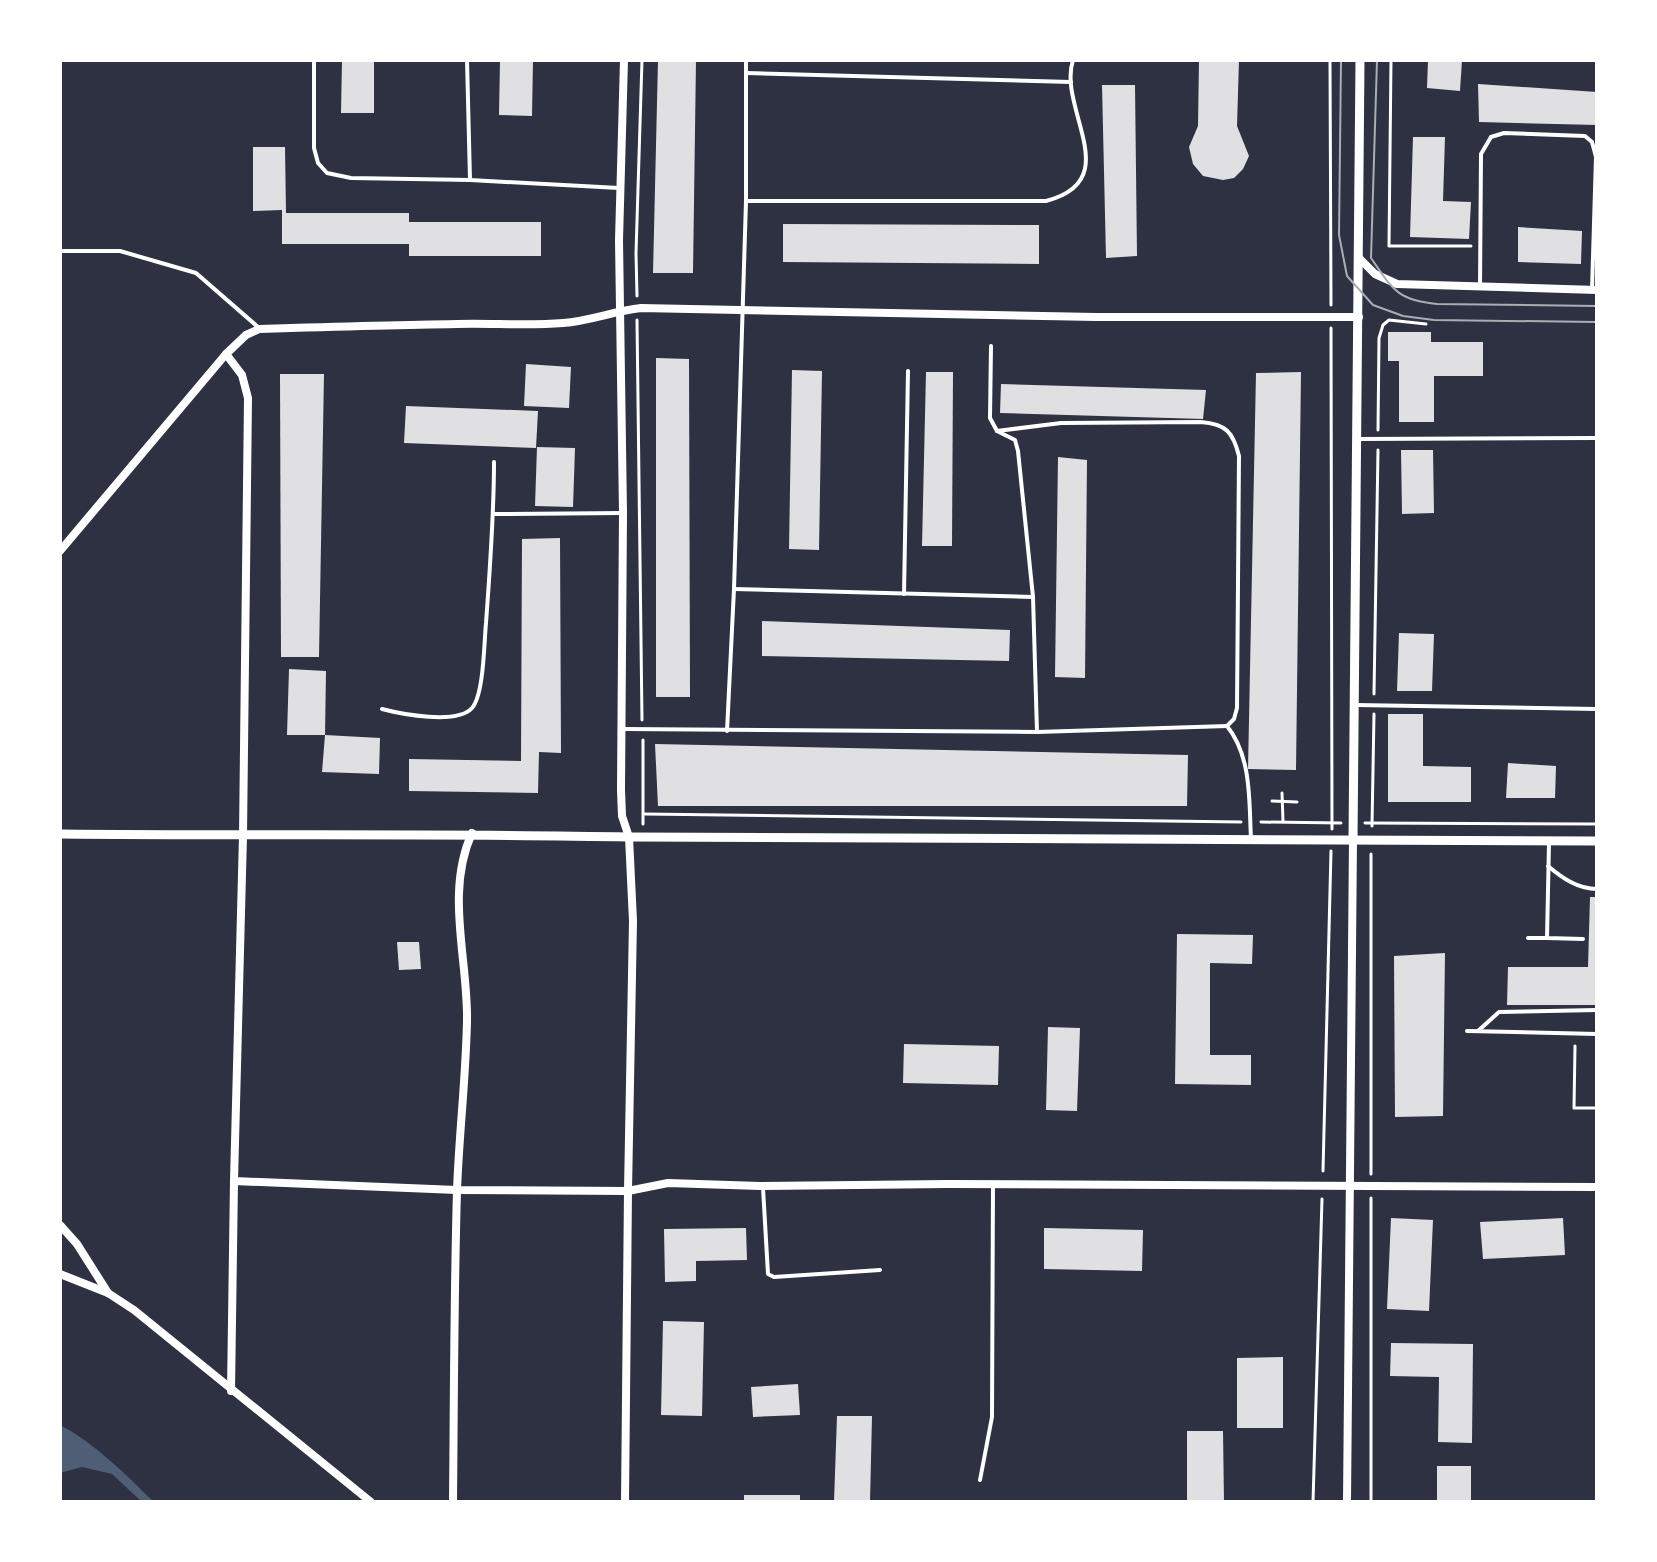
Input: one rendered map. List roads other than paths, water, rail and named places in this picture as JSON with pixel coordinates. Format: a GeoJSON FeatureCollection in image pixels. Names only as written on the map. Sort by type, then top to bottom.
{"type":"FeatureCollection","features":[{"type":"Feature","properties":{"kind":"street"},"geometry":{"type":"LineString","coordinates":[[624,60],[619,240],[623,513],[621,803],[629,837],[633,921],[625,1502]]}},
{"type":"Feature","properties":{"kind":"street"},"geometry":{"type":"LineString","coordinates":[[1347,1502],[1360,60]]}},
{"type":"Feature","properties":{"kind":"street"},"geometry":{"type":"LineString","coordinates":[[1360,259],[1375,274],[1397,284],[1594,290]]}},
{"type":"Feature","properties":{"kind":"street"},"geometry":{"type":"LineString","coordinates":[[60,551],[226,354],[246,335],[259,329],[560,323],[641,308],[1096,317],[1359,317]]}},
{"type":"Feature","properties":{"kind":"street"},"geometry":{"type":"LineString","coordinates":[[226,354],[242,375],[248,398],[243,836],[231,1391]]}},
{"type":"Feature","properties":{"kind":"street"},"geometry":{"type":"LineString","coordinates":[[453,1502],[457,1190],[467,1019],[460,891],[462,861],[472,833]]}},
{"type":"Feature","properties":{"kind":"street"},"geometry":{"type":"LineString","coordinates":[[60,834],[243,836],[472,833],[629,837],[1597,841]]}},
{"type":"Feature","properties":{"kind":"street"},"geometry":{"type":"LineString","coordinates":[[234,1181],[457,1190],[628,1191],[668,1183],[763,1186],[1597,1187]]}},
{"type":"Feature","properties":{"kind":"street"},"geometry":{"type":"LineString","coordinates":[[60,1225],[77,1244],[108,1293]]}},
{"type":"Feature","properties":{"kind":"street"},"geometry":{"type":"LineString","coordinates":[[60,1274],[108,1293],[134,1310],[371,1502]]}},
{"type":"Feature","properties":{"kind":"lane"},"geometry":{"type":"LineString","coordinates":[[314,60],[314,148],[318,163],[327,173],[351,178],[622,188]]}},
{"type":"Feature","properties":{"kind":"lane"},"geometry":{"type":"LineString","coordinates":[[467,60],[470,180]]}},
{"type":"Feature","properties":{"kind":"lane"},"geometry":{"type":"LineString","coordinates":[[727,731],[746,201],[746,60]]}},
{"type":"Feature","properties":{"kind":"lane"},"geometry":{"type":"LineString","coordinates":[[746,201],[1046,201],[1062,197],[1075,188],[1083,177],[1085,156],[1071,82],[1073,60]]}},
{"type":"Feature","properties":{"kind":"lane"},"geometry":{"type":"LineString","coordinates":[[746,73],[1071,82]]}},
{"type":"Feature","properties":{"kind":"lane"},"geometry":{"type":"LineString","coordinates":[[1480,287],[1481,154],[1491,137],[1504,133],[1588,137],[1592,142],[1596,157],[1594,290]]}},
{"type":"Feature","properties":{"kind":"lane"},"geometry":{"type":"LineString","coordinates":[[60,251],[120,251],[196,273],[259,329]]}},
{"type":"Feature","properties":{"kind":"lane"},"geometry":{"type":"LineString","coordinates":[[991,346],[990,418],[997,431],[1015,440],[1018,451],[1033,597],[1037,732]]}},
{"type":"Feature","properties":{"kind":"lane"},"geometry":{"type":"LineString","coordinates":[[904,594],[908,371]]}},
{"type":"Feature","properties":{"kind":"lane"},"geometry":{"type":"LineString","coordinates":[[622,729],[1037,732],[1227,726],[1234,719],[1237,708],[1239,456],[1235,439],[1216,424],[1201,422],[1061,423],[997,431]]}},
{"type":"Feature","properties":{"kind":"lane"},"geometry":{"type":"LineString","coordinates":[[1358,439],[1597,438]]}},
{"type":"Feature","properties":{"kind":"lane"},"geometry":{"type":"LineString","coordinates":[[382,709],[406,715],[451,716],[472,708],[481,680],[494,514],[494,462]]}},
{"type":"Feature","properties":{"kind":"lane"},"geometry":{"type":"LineString","coordinates":[[494,514],[623,513]]}},
{"type":"Feature","properties":{"kind":"lane"},"geometry":{"type":"LineString","coordinates":[[734,589],[1033,597]]}},
{"type":"Feature","properties":{"kind":"lane"},"geometry":{"type":"LineString","coordinates":[[1355,705],[1597,709]]}},
{"type":"Feature","properties":{"kind":"lane"},"geometry":{"type":"LineString","coordinates":[[1227,726],[1244,762],[1251,839]]}},
{"type":"Feature","properties":{"kind":"lane"},"geometry":{"type":"LineString","coordinates":[[1547,938],[1549,841]]}},
{"type":"Feature","properties":{"kind":"lane"},"geometry":{"type":"LineString","coordinates":[[1548,866],[1585,889],[1597,889]]}},
{"type":"Feature","properties":{"kind":"lane"},"geometry":{"type":"LineString","coordinates":[[1528,938],[1583,939]]}},
{"type":"Feature","properties":{"kind":"lane"},"geometry":{"type":"LineString","coordinates":[[1478,1031],[1499,1012],[1597,1010]]}},
{"type":"Feature","properties":{"kind":"lane"},"geometry":{"type":"LineString","coordinates":[[1467,1031],[1597,1034]]}},
{"type":"Feature","properties":{"kind":"lane"},"geometry":{"type":"LineString","coordinates":[[980,1480],[992,1417],[993,1184]]}},
{"type":"Feature","properties":{"kind":"lane"},"geometry":{"type":"LineString","coordinates":[[763,1186],[768,1274],[774,1277],[880,1270]]}},
{"type":"Feature","properties":{"kind":"water"},"geometry":{"type":"Polygon","coordinates":[[[60,1425],[98,1450],[154,1502],[142,1502],[112,1474],[82,1467],[60,1473],[60,1425]]]}},
{"type":"Feature","properties":{"kind":"tram line"},"geometry":{"type":"LineString","coordinates":[[1341,60],[1339,235],[1347,276],[1373,305],[1403,316],[1434,320],[1597,322]]}},
{"type":"Feature","properties":{"kind":"tram line"},"geometry":{"type":"LineString","coordinates":[[1377,60],[1371,258],[1391,286],[1413,300],[1437,304],[1597,306]]}}]}
